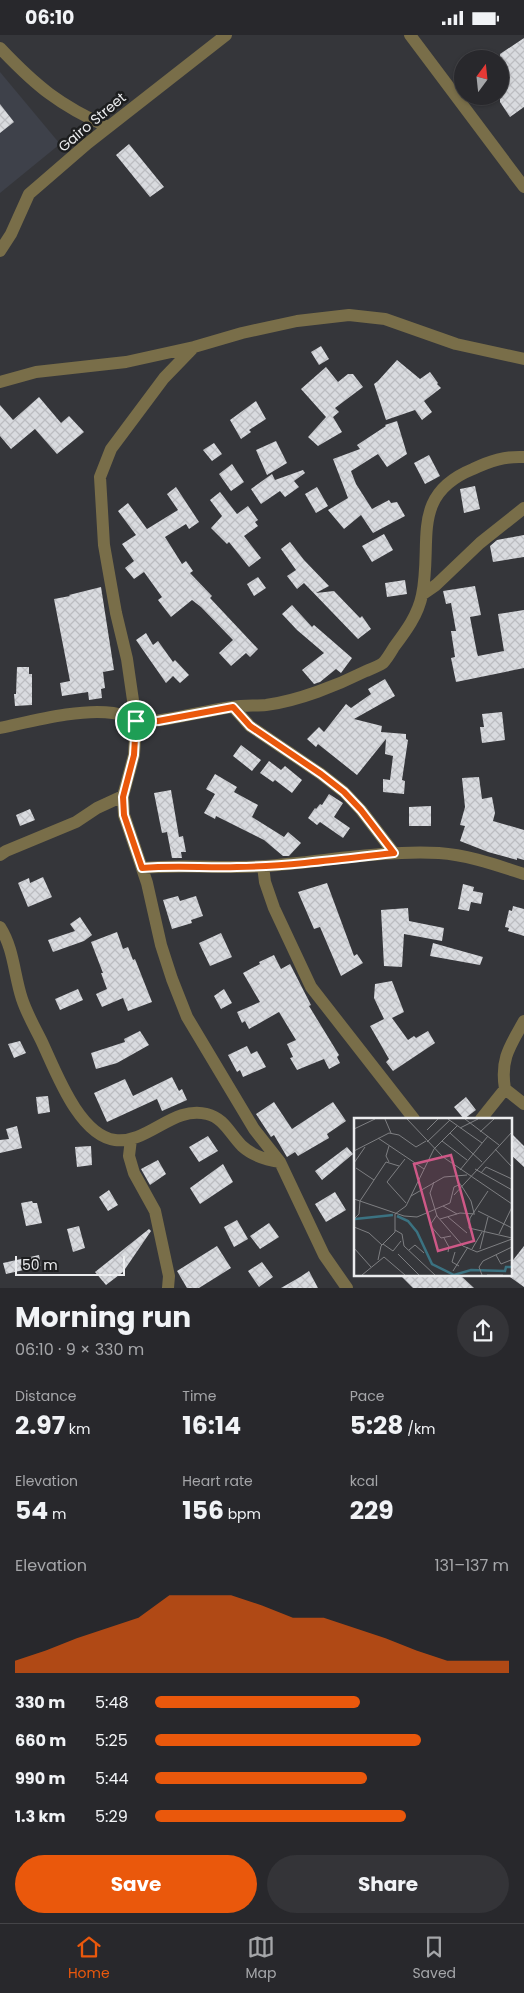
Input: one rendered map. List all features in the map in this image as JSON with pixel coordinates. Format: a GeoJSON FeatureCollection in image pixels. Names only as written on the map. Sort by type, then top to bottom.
{"type":"FeatureCollection","features":[{"type":"Feature","properties":{"kind":"street","name":"Gairo Street"},"geometry":{"type":"LineString","coordinates":[[0,251],[11,234],[29,194],[108,127],[226,35]]}},
{"type":"Feature","properties":{"kind":"street"},"geometry":{"type":"LineString","coordinates":[[410,35],[524,187]]}},
{"type":"Feature","properties":{"kind":"street"},"geometry":{"type":"LineString","coordinates":[[0,48],[25,74],[52,97],[80,114],[108,127]]}},
{"type":"Feature","properties":{"kind":"street"},"geometry":{"type":"LineString","coordinates":[[0,382],[36,372],[118,363],[194,347],[251,331],[297,321],[349,315],[386,319],[456,344],[524,359]]}},
{"type":"Feature","properties":{"kind":"street"},"geometry":{"type":"LineString","coordinates":[[194,347],[164,378],[111,449],[100,477],[104,545],[136,721],[134,755],[123,797],[124,815],[142,868],[161,945],[187,1017],[254,1129],[280,1162],[324,1255],[347,1288]]}},
{"type":"Feature","properties":{"kind":"street"},"geometry":{"type":"LineString","coordinates":[[0,728],[84,712],[114,713],[136,721],[158,721],[233,707],[268,705],[347,681],[383,663],[413,621],[423,594],[427,528],[430,511],[436,495],[452,479],[467,471],[495,460],[524,457]]}},
{"type":"Feature","properties":{"kind":"street"},"geometry":{"type":"LineString","coordinates":[[423,594],[436,585],[480,543],[524,508]]}},
{"type":"Feature","properties":{"kind":"street"},"geometry":{"type":"LineString","coordinates":[[233,707],[250,726],[321,774],[344,792],[361,810],[394,853]]}},
{"type":"Feature","properties":{"kind":"street"},"geometry":{"type":"LineString","coordinates":[[0,855],[76,821],[123,797]]}},
{"type":"Feature","properties":{"kind":"street"},"geometry":{"type":"LineString","coordinates":[[142,868],[169,865],[263,866],[394,853],[440,853],[475,859],[524,874]]}},
{"type":"Feature","properties":{"kind":"street"},"geometry":{"type":"LineString","coordinates":[[263,866],[265,882],[274,909],[311,987],[413,1118]]}},
{"type":"Feature","properties":{"kind":"street"},"geometry":{"type":"LineString","coordinates":[[0,927],[7,937],[28,1015],[64,1091],[91,1127],[103,1137],[116,1140],[131,1139],[176,1117],[195,1112],[207,1113],[220,1119],[244,1147],[255,1156],[280,1162]]}},
{"type":"Feature","properties":{"kind":"street"},"geometry":{"type":"LineString","coordinates":[[524,1021],[505,1059],[503,1072],[505,1089],[524,1104]]}},
{"type":"Feature","properties":{"kind":"street"},"geometry":{"type":"LineString","coordinates":[[482,1118],[505,1089]]}},
{"type":"Feature","properties":{"kind":"street"},"geometry":{"type":"LineString","coordinates":[[131,1139],[128,1156],[134,1173],[154,1211],[169,1275],[168,1288]]}},
{"type":"Feature","properties":{"kind":"shaded area"},"geometry":{"type":"Polygon","coordinates":[[[0,72],[60,144],[0,193],[0,72]]]}},
{"type":"Feature","properties":{"kind":"building"},"geometry":{"type":"Polygon","coordinates":[[[524,38],[524,107],[510,117],[502,105],[509,105],[509,50],[506,50],[524,38]]]}},
{"type":"Feature","properties":{"kind":"building"},"geometry":{"type":"Polygon","coordinates":[[[0,104],[14,122],[0,133],[0,104]]]}},
{"type":"Feature","properties":{"kind":"building"},"geometry":{"type":"Polygon","coordinates":[[[129,144],[164,187],[150,197],[116,155],[129,144]]]}},
{"type":"Feature","properties":{"kind":"building"},"geometry":{"type":"Polygon","coordinates":[[[321,346],[329,359],[319,365],[311,352],[321,346]]]}},
{"type":"Feature","properties":{"kind":"building"},"geometry":{"type":"Polygon","coordinates":[[[397,360],[420,379],[430,372],[441,388],[424,401],[432,412],[422,420],[415,410],[386,420],[374,384],[397,360]]]}},
{"type":"Feature","properties":{"kind":"building"},"geometry":{"type":"Polygon","coordinates":[[[326,367],[338,382],[348,374],[353,374],[363,387],[335,408],[339,412],[333,417],[342,432],[318,446],[308,437],[326,417],[301,389],[326,367]]]}},
{"type":"Feature","properties":{"kind":"building"},"geometry":{"type":"Polygon","coordinates":[[[39,397],[61,423],[69,416],[84,432],[57,454],[35,429],[11,449],[0,436],[0,405],[13,420],[39,397]]]}},
{"type":"Feature","properties":{"kind":"building"},"geometry":{"type":"Polygon","coordinates":[[[256,401],[266,419],[249,430],[251,432],[241,439],[230,420],[256,401]]]}},
{"type":"Feature","properties":{"kind":"building"},"geometry":{"type":"Polygon","coordinates":[[[397,421],[407,454],[387,467],[378,454],[351,471],[356,484],[372,509],[389,500],[391,503],[397,502],[405,516],[373,533],[361,515],[344,529],[328,510],[348,498],[333,459],[360,449],[357,445],[385,425],[397,421]]]}},
{"type":"Feature","properties":{"kind":"building"},"geometry":{"type":"Polygon","coordinates":[[[276,441],[287,463],[267,475],[256,450],[276,441]]]}},
{"type":"Feature","properties":{"kind":"building"},"geometry":{"type":"Polygon","coordinates":[[[214,443],[222,454],[212,461],[203,450],[214,443]]]}},
{"type":"Feature","properties":{"kind":"building"},"geometry":{"type":"Polygon","coordinates":[[[429,455],[440,476],[425,484],[414,463],[429,455]]]}},
{"type":"Feature","properties":{"kind":"building"},"geometry":{"type":"Polygon","coordinates":[[[232,464],[244,482],[231,491],[219,474],[232,464]]]}},
{"type":"Feature","properties":{"kind":"building"},"geometry":{"type":"Polygon","coordinates":[[[303,470],[305,473],[294,481],[299,487],[285,497],[280,491],[261,504],[251,489],[272,474],[275,480],[303,470]]]}},
{"type":"Feature","properties":{"kind":"building"},"geometry":{"type":"Polygon","coordinates":[[[475,486],[480,509],[464,513],[460,489],[475,486]]]}},
{"type":"Feature","properties":{"kind":"building"},"geometry":{"type":"Polygon","coordinates":[[[176,487],[199,522],[189,529],[186,524],[165,537],[182,564],[186,561],[193,571],[190,573],[212,596],[210,598],[258,649],[250,657],[246,653],[231,666],[219,653],[233,640],[201,607],[192,600],[171,617],[158,600],[162,597],[144,572],[134,579],[125,568],[134,561],[122,544],[136,535],[118,511],[128,503],[147,529],[178,510],[167,494],[176,487]]]}},
{"type":"Feature","properties":{"kind":"building"},"geometry":{"type":"Polygon","coordinates":[[[317,487],[328,506],[316,513],[305,494],[317,487]]]}},
{"type":"Feature","properties":{"kind":"building"},"geometry":{"type":"Polygon","coordinates":[[[220,492],[237,514],[248,506],[258,520],[255,522],[258,526],[244,536],[261,558],[249,567],[229,542],[227,544],[211,528],[222,516],[210,500],[220,492]]]}},
{"type":"Feature","properties":{"kind":"building"},"geometry":{"type":"Polygon","coordinates":[[[384,534],[393,550],[372,562],[362,546],[384,534]]]}},
{"type":"Feature","properties":{"kind":"building"},"geometry":{"type":"Polygon","coordinates":[[[524,535],[524,557],[493,562],[490,546],[497,540],[524,535]]]}},
{"type":"Feature","properties":{"kind":"building"},"geometry":{"type":"Polygon","coordinates":[[[290,542],[329,586],[316,593],[334,591],[360,618],[362,616],[371,629],[358,639],[304,583],[297,589],[287,576],[296,570],[281,549],[290,542]]]}},
{"type":"Feature","properties":{"kind":"building"},"geometry":{"type":"Polygon","coordinates":[[[258,577],[266,588],[254,596],[247,584],[258,577]]]}},
{"type":"Feature","properties":{"kind":"building"},"geometry":{"type":"Polygon","coordinates":[[[405,580],[407,594],[387,597],[385,583],[405,580]]]}},
{"type":"Feature","properties":{"kind":"building"},"geometry":{"type":"Polygon","coordinates":[[[475,586],[481,615],[470,617],[478,656],[504,651],[498,614],[524,610],[524,668],[456,682],[451,658],[455,657],[451,631],[456,631],[451,603],[446,604],[443,591],[475,586]]]}},
{"type":"Feature","properties":{"kind":"building"},"geometry":{"type":"Polygon","coordinates":[[[101,587],[114,670],[103,672],[105,688],[101,689],[102,698],[89,700],[88,692],[62,696],[60,683],[70,681],[54,599],[101,587]]]}},
{"type":"Feature","properties":{"kind":"building"},"geometry":{"type":"Polygon","coordinates":[[[292,605],[312,627],[314,625],[352,658],[341,673],[336,669],[320,682],[314,684],[302,670],[324,653],[297,630],[282,614],[292,605]]]}},
{"type":"Feature","properties":{"kind":"building"},"geometry":{"type":"Polygon","coordinates":[[[146,633],[153,645],[158,641],[173,662],[175,660],[189,675],[180,683],[173,676],[166,683],[136,640],[146,633]]]}},
{"type":"Feature","properties":{"kind":"building"},"geometry":{"type":"Polygon","coordinates":[[[17,667],[29,667],[29,674],[32,674],[32,705],[15,706],[14,694],[16,694],[17,667]]]}},
{"type":"Feature","properties":{"kind":"building"},"geometry":{"type":"Polygon","coordinates":[[[385,679],[395,696],[354,719],[382,726],[381,732],[406,734],[406,739],[408,740],[402,780],[405,781],[404,794],[383,792],[383,779],[390,780],[393,756],[385,754],[386,739],[357,775],[318,744],[316,747],[307,739],[319,727],[324,732],[346,704],[351,708],[371,694],[368,689],[385,679]]]}},
{"type":"Feature","properties":{"kind":"building"},"geometry":{"type":"Polygon","coordinates":[[[502,712],[505,740],[482,743],[480,727],[484,727],[482,714],[502,712]]]}},
{"type":"Feature","properties":{"kind":"building"},"geometry":{"type":"Polygon","coordinates":[[[241,745],[261,760],[252,771],[233,756],[241,745]]]}},
{"type":"Feature","properties":{"kind":"building"},"geometry":{"type":"Polygon","coordinates":[[[269,761],[281,770],[285,766],[302,780],[292,793],[275,780],[273,782],[260,773],[269,761]]]}},
{"type":"Feature","properties":{"kind":"building"},"geometry":{"type":"Polygon","coordinates":[[[215,774],[237,787],[234,792],[258,805],[252,817],[284,837],[288,832],[301,843],[289,856],[283,856],[264,840],[216,816],[215,819],[204,813],[215,794],[206,789],[215,774]]]}},
{"type":"Feature","properties":{"kind":"building"},"geometry":{"type":"Polygon","coordinates":[[[479,777],[482,799],[492,797],[495,813],[493,821],[524,830],[524,860],[517,858],[517,860],[488,852],[460,841],[465,826],[460,825],[465,807],[462,778],[479,777]]]}},
{"type":"Feature","properties":{"kind":"building"},"geometry":{"type":"Polygon","coordinates":[[[171,790],[179,837],[183,836],[186,852],[181,852],[182,858],[172,858],[167,832],[162,833],[154,793],[171,790]]]}},
{"type":"Feature","properties":{"kind":"building"},"geometry":{"type":"Polygon","coordinates":[[[329,794],[343,803],[334,817],[350,828],[343,838],[320,822],[317,825],[308,818],[315,808],[320,804],[322,805],[329,794]]]}},
{"type":"Feature","properties":{"kind":"building"},"geometry":{"type":"Polygon","coordinates":[[[431,806],[431,826],[409,826],[409,807],[431,806]]]}},
{"type":"Feature","properties":{"kind":"building"},"geometry":{"type":"Polygon","coordinates":[[[30,809],[35,820],[20,826],[16,815],[30,809]]]}},
{"type":"Feature","properties":{"kind":"building"},"geometry":{"type":"Polygon","coordinates":[[[43,877],[52,897],[28,907],[18,883],[29,878],[30,883],[43,877]]]}},
{"type":"Feature","properties":{"kind":"building"},"geometry":{"type":"Polygon","coordinates":[[[327,883],[354,956],[357,954],[363,963],[341,976],[320,927],[314,929],[298,892],[327,883]]]}},
{"type":"Feature","properties":{"kind":"building"},"geometry":{"type":"Polygon","coordinates":[[[463,884],[474,887],[473,891],[483,893],[481,904],[471,902],[469,911],[458,909],[463,884]]]}},
{"type":"Feature","properties":{"kind":"building"},"geometry":{"type":"Polygon","coordinates":[[[178,896],[180,901],[196,896],[203,916],[191,920],[192,923],[172,929],[163,900],[178,896]]]}},
{"type":"Feature","properties":{"kind":"building"},"geometry":{"type":"Polygon","coordinates":[[[513,906],[524,909],[524,936],[508,931],[509,928],[505,927],[509,910],[512,911],[513,906]]]}},
{"type":"Feature","properties":{"kind":"building"},"geometry":{"type":"Polygon","coordinates":[[[408,908],[409,921],[444,928],[442,941],[404,934],[402,967],[384,966],[381,910],[408,908]]]}},
{"type":"Feature","properties":{"kind":"building"},"geometry":{"type":"Polygon","coordinates":[[[80,917],[92,935],[84,941],[53,952],[48,940],[75,931],[70,924],[80,917]]]}},
{"type":"Feature","properties":{"kind":"building"},"geometry":{"type":"Polygon","coordinates":[[[117,932],[123,949],[128,947],[133,960],[135,959],[152,1002],[128,1011],[123,998],[102,1007],[96,994],[107,989],[91,942],[117,932]]]}},
{"type":"Feature","properties":{"kind":"building"},"geometry":{"type":"Polygon","coordinates":[[[221,933],[232,957],[210,966],[199,943],[221,933]]]}},
{"type":"Feature","properties":{"kind":"building"},"geometry":{"type":"Polygon","coordinates":[[[433,943],[483,957],[480,965],[430,956],[433,943]]]}},
{"type":"Feature","properties":{"kind":"building"},"geometry":{"type":"Polygon","coordinates":[[[274,955],[281,969],[290,964],[311,1005],[309,1006],[339,1055],[337,1057],[340,1063],[329,1069],[324,1059],[297,1070],[290,1058],[293,1057],[287,1044],[296,1040],[279,1012],[249,1029],[245,1021],[242,1023],[237,1012],[260,1002],[243,973],[274,955]]]}},
{"type":"Feature","properties":{"kind":"building"},"geometry":{"type":"Polygon","coordinates":[[[392,981],[404,1012],[392,1018],[408,1040],[428,1031],[435,1043],[393,1071],[386,1062],[389,1059],[370,1026],[384,1019],[374,998],[375,984],[392,981]]]}},
{"type":"Feature","properties":{"kind":"building"},"geometry":{"type":"Polygon","coordinates":[[[78,989],[83,1000],[60,1010],[55,999],[78,989]]]}},
{"type":"Feature","properties":{"kind":"building"},"geometry":{"type":"Polygon","coordinates":[[[224,989],[232,1003],[221,1009],[214,996],[224,989]]]}},
{"type":"Feature","properties":{"kind":"building"},"geometry":{"type":"Polygon","coordinates":[[[140,1031],[149,1045],[117,1063],[96,1069],[91,1053],[125,1042],[124,1039],[140,1031]]]}},
{"type":"Feature","properties":{"kind":"building"},"geometry":{"type":"Polygon","coordinates":[[[20,1041],[26,1053],[14,1058],[8,1044],[20,1041]]]}},
{"type":"Feature","properties":{"kind":"building"},"geometry":{"type":"Polygon","coordinates":[[[247,1046],[251,1054],[257,1051],[266,1067],[243,1077],[240,1070],[237,1072],[228,1055],[247,1046]]]}},
{"type":"Feature","properties":{"kind":"building"},"geometry":{"type":"Polygon","coordinates":[[[172,1077],[179,1091],[182,1089],[187,1100],[162,1111],[157,1099],[107,1122],[94,1093],[125,1079],[133,1096],[172,1077]]]}},
{"type":"Feature","properties":{"kind":"building"},"geometry":{"type":"Polygon","coordinates":[[[48,1096],[50,1112],[38,1114],[36,1097],[48,1096]]]}},
{"type":"Feature","properties":{"kind":"building"},"geometry":{"type":"Polygon","coordinates":[[[466,1097],[476,1110],[463,1118],[454,1107],[466,1097]]]}},
{"type":"Feature","properties":{"kind":"building"},"geometry":{"type":"Polygon","coordinates":[[[274,1102],[292,1129],[333,1102],[346,1121],[327,1134],[329,1138],[298,1156],[295,1152],[287,1157],[274,1135],[271,1137],[256,1114],[274,1102]]]}},
{"type":"Feature","properties":{"kind":"building"},"geometry":{"type":"Polygon","coordinates":[[[17,1126],[22,1148],[0,1153],[0,1140],[9,1139],[6,1129],[17,1126]]]}},
{"type":"Feature","properties":{"kind":"building"},"geometry":{"type":"Polygon","coordinates":[[[512,1134],[524,1146],[524,1167],[512,1156],[512,1134]]]}},
{"type":"Feature","properties":{"kind":"building"},"geometry":{"type":"Polygon","coordinates":[[[208,1136],[218,1151],[199,1162],[189,1147],[208,1136]]]}},
{"type":"Feature","properties":{"kind":"building"},"geometry":{"type":"Polygon","coordinates":[[[91,1146],[92,1165],[77,1167],[75,1147],[91,1146]]]}},
{"type":"Feature","properties":{"kind":"building"},"geometry":{"type":"Polygon","coordinates":[[[347,1147],[353,1154],[322,1180],[315,1171],[347,1147]]]}},
{"type":"Feature","properties":{"kind":"building"},"geometry":{"type":"Polygon","coordinates":[[[158,1160],[166,1174],[150,1185],[141,1169],[158,1160]]]}},
{"type":"Feature","properties":{"kind":"building"},"geometry":{"type":"Polygon","coordinates":[[[223,1164],[233,1182],[200,1204],[190,1188],[223,1164]]]}},
{"type":"Feature","properties":{"kind":"building"},"geometry":{"type":"Polygon","coordinates":[[[109,1190],[118,1205],[108,1211],[99,1197],[109,1190]]]}},
{"type":"Feature","properties":{"kind":"building"},"geometry":{"type":"Polygon","coordinates":[[[335,1192],[346,1210],[326,1222],[315,1204],[335,1192]]]}},
{"type":"Feature","properties":{"kind":"building"},"geometry":{"type":"Polygon","coordinates":[[[32,1201],[37,1203],[42,1223],[26,1226],[21,1203],[32,1201]]]}},
{"type":"Feature","properties":{"kind":"building"},"geometry":{"type":"Polygon","coordinates":[[[237,1220],[248,1239],[234,1247],[224,1227],[237,1220]]]}},
{"type":"Feature","properties":{"kind":"building"},"geometry":{"type":"Polygon","coordinates":[[[269,1223],[279,1237],[260,1249],[250,1236],[269,1223]]]}},
{"type":"Feature","properties":{"kind":"building"},"geometry":{"type":"Polygon","coordinates":[[[79,1226],[85,1248],[73,1252],[67,1229],[79,1226]]]}},
{"type":"Feature","properties":{"kind":"building"},"geometry":{"type":"Polygon","coordinates":[[[149,1229],[151,1231],[123,1272],[106,1285],[95,1272],[149,1229]]]}},
{"type":"Feature","properties":{"kind":"building"},"geometry":{"type":"Polygon","coordinates":[[[217,1246],[231,1268],[199,1288],[187,1288],[177,1271],[217,1246]]]}},
{"type":"Feature","properties":{"kind":"building"},"geometry":{"type":"Polygon","coordinates":[[[524,1246],[524,1287],[510,1277],[512,1275],[512,1261],[524,1246]]]}},
{"type":"Feature","properties":{"kind":"building"},"geometry":{"type":"Polygon","coordinates":[[[39,1255],[41,1266],[6,1274],[3,1263],[39,1255]]]}},
{"type":"Feature","properties":{"kind":"building"},"geometry":{"type":"Polygon","coordinates":[[[262,1262],[273,1277],[259,1287],[248,1271],[262,1262]]]}},
{"type":"Feature","properties":{"kind":"building"},"geometry":{"type":"Polygon","coordinates":[[[309,1271],[318,1288],[281,1288],[300,1277],[309,1271]]]}},
{"type":"Feature","properties":{"kind":"building"},"geometry":{"type":"Polygon","coordinates":[[[400,1275],[460,1275],[474,1288],[413,1288],[400,1275]]]}},
{"type":"Feature","properties":{"kind":"route"},"geometry":{"type":"LineString","coordinates":[[233,707],[250,726],[321,774],[344,792],[361,810],[394,853],[263,866],[169,865],[142,868],[124,815],[123,797],[136,745],[136,721],[158,721],[233,707]]}}]}
